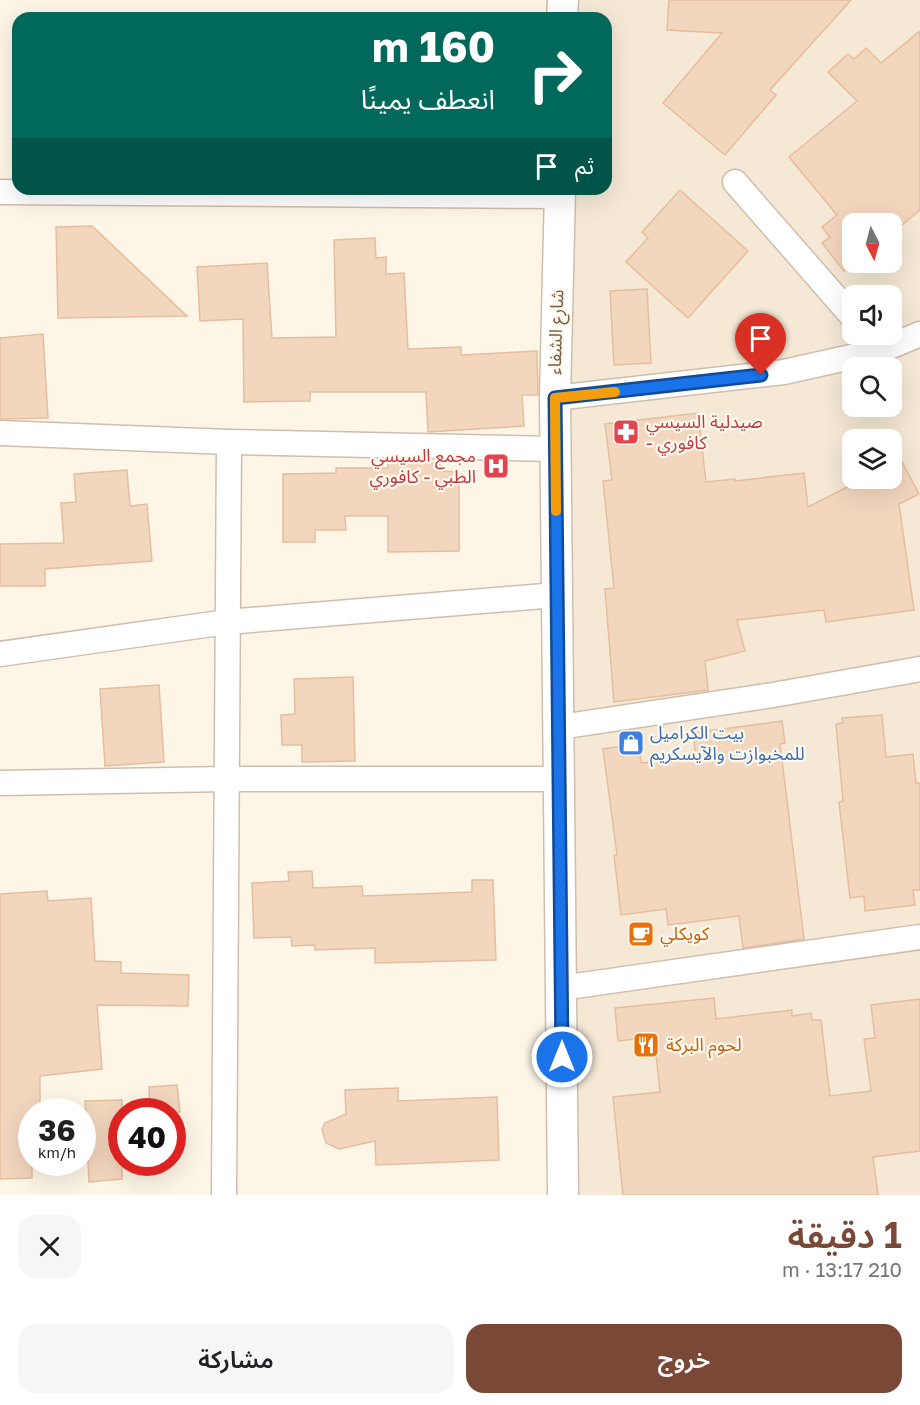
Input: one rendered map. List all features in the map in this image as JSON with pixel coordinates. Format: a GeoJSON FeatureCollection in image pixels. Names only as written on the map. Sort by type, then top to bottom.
{"type":"FeatureCollection","features":[{"type":"Feature","properties":{"kind":"street"},"geometry":{"type":"LineString","coordinates":[[735,182],[842,305]]}},
{"type":"Feature","properties":{"kind":"street","name":"شارع الشفاء"},"geometry":{"type":"LineString","coordinates":[[560,195],[555,449],[560,727],[563,1195]]}},
{"type":"Feature","properties":{"kind":"street"},"geometry":{"type":"LineString","coordinates":[[902,337],[920,334]]}},
{"type":"Feature","properties":{"kind":"street"},"geometry":{"type":"LineString","coordinates":[[555,398],[784,372],[866,345]]}},
{"type":"Feature","properties":{"kind":"street"},"geometry":{"type":"LineString","coordinates":[[0,433],[229,442],[555,449]]}},
{"type":"Feature","properties":{"kind":"street"},"geometry":{"type":"LineString","coordinates":[[224,1195],[229,442]]}},
{"type":"Feature","properties":{"kind":"street"},"geometry":{"type":"LineString","coordinates":[[0,654],[227,622],[556,595]]}},
{"type":"Feature","properties":{"kind":"street"},"geometry":{"type":"LineString","coordinates":[[560,727],[772,695],[920,669]]}},
{"type":"Feature","properties":{"kind":"street"},"geometry":{"type":"LineString","coordinates":[[0,783],[226,779],[560,779]]}},
{"type":"Feature","properties":{"kind":"street"},"geometry":{"type":"LineString","coordinates":[[561,988],[920,938]]}},
{"type":"Feature","properties":{"kind":"shaded area"},"geometry":{"type":"Polygon","coordinates":[[[560,0],[920,0],[920,1195],[571,1195],[560,195],[612,195],[612,12],[560,12],[560,0]]]}},
{"type":"Feature","properties":{"kind":"building"},"geometry":{"type":"Polygon","coordinates":[[[669,0],[851,0],[770,90],[776,95],[725,155],[663,103],[722,33],[667,30],[669,0]]]}},
{"type":"Feature","properties":{"kind":"building"},"geometry":{"type":"Polygon","coordinates":[[[920,31],[920,210],[902,225],[902,213],[842,213],[842,268],[822,243],[830,237],[822,227],[837,215],[789,157],[857,101],[828,72],[848,54],[854,59],[866,48],[881,63],[920,31]]]}},
{"type":"Feature","properties":{"kind":"building"},"geometry":{"type":"Polygon","coordinates":[[[680,190],[748,251],[688,318],[626,262],[648,238],[642,232],[680,190]]]}},
{"type":"Feature","properties":{"kind":"building"},"geometry":{"type":"Polygon","coordinates":[[[92,226],[187,316],[58,318],[56,227],[92,226]]]}},
{"type":"Feature","properties":{"kind":"building"},"geometry":{"type":"Polygon","coordinates":[[[375,238],[376,258],[386,257],[386,274],[404,273],[408,349],[461,347],[461,355],[537,351],[538,395],[522,395],[524,426],[428,432],[426,392],[310,392],[310,401],[244,402],[243,319],[200,321],[197,267],[267,263],[272,338],[336,337],[334,240],[375,238]]]}},
{"type":"Feature","properties":{"kind":"building"},"geometry":{"type":"Polygon","coordinates":[[[647,289],[651,363],[614,365],[610,291],[647,289]]]}},
{"type":"Feature","properties":{"kind":"building"},"geometry":{"type":"Polygon","coordinates":[[[43,334],[48,418],[0,419],[0,338],[43,334]]]}},
{"type":"Feature","properties":{"kind":"building"},"geometry":{"type":"Polygon","coordinates":[[[698,413],[706,482],[804,473],[808,507],[843,489],[902,489],[902,462],[919,494],[899,504],[914,610],[826,622],[824,610],[737,620],[745,651],[705,661],[708,690],[614,702],[605,589],[614,588],[603,481],[612,480],[605,424],[698,413]]]}},
{"type":"Feature","properties":{"kind":"building"},"geometry":{"type":"Polygon","coordinates":[[[388,463],[440,463],[440,471],[459,472],[459,551],[388,552],[388,516],[345,516],[346,530],[315,530],[315,542],[283,542],[283,474],[336,473],[336,468],[388,468],[388,463]]]}},
{"type":"Feature","properties":{"kind":"building"},"geometry":{"type":"Polygon","coordinates":[[[127,470],[130,506],[147,504],[152,561],[45,569],[45,586],[0,586],[0,544],[64,543],[61,503],[76,502],[74,474],[127,470]]]}},
{"type":"Feature","properties":{"kind":"building"},"geometry":{"type":"Polygon","coordinates":[[[353,677],[355,761],[302,762],[302,745],[282,745],[281,715],[295,714],[294,679],[353,677]]]}},
{"type":"Feature","properties":{"kind":"building"},"geometry":{"type":"Polygon","coordinates":[[[159,685],[164,762],[105,766],[100,689],[159,685]]]}},
{"type":"Feature","properties":{"kind":"building"},"geometry":{"type":"Polygon","coordinates":[[[882,715],[886,757],[913,754],[916,783],[920,783],[920,890],[913,890],[915,905],[865,911],[864,896],[850,898],[839,802],[843,801],[836,724],[843,723],[842,718],[882,715]]]}},
{"type":"Feature","properties":{"kind":"building"},"geometry":{"type":"Polygon","coordinates":[[[782,721],[785,743],[780,744],[804,939],[743,948],[739,916],[668,925],[666,909],[621,915],[614,855],[617,855],[603,749],[639,744],[641,763],[696,757],[693,733],[782,721]]]}},
{"type":"Feature","properties":{"kind":"building"},"geometry":{"type":"Polygon","coordinates":[[[312,871],[313,888],[362,886],[363,896],[472,892],[472,880],[493,880],[496,960],[375,963],[375,948],[315,950],[315,945],[292,946],[291,937],[254,938],[252,883],[289,881],[288,872],[312,871]]]}},
{"type":"Feature","properties":{"kind":"building"},"geometry":{"type":"Polygon","coordinates":[[[47,891],[48,901],[91,898],[95,961],[121,962],[121,973],[189,975],[188,1006],[97,1005],[102,1069],[40,1076],[40,1098],[18,1098],[18,1176],[32,1176],[32,1178],[0,1179],[0,894],[47,891]]]}},
{"type":"Feature","properties":{"kind":"building"},"geometry":{"type":"Polygon","coordinates":[[[714,998],[716,1019],[792,1010],[792,1016],[811,1013],[812,1020],[821,1020],[830,1096],[871,1091],[864,1039],[875,1038],[871,1005],[920,999],[920,1151],[873,1157],[878,1195],[623,1195],[613,1097],[660,1092],[654,1037],[618,1041],[615,1008],[714,998]]]}},
{"type":"Feature","properties":{"kind":"building"},"geometry":{"type":"Polygon","coordinates":[[[177,1085],[178,1098],[149,1098],[149,1087],[177,1085]]]}},
{"type":"Feature","properties":{"kind":"building"},"geometry":{"type":"Polygon","coordinates":[[[398,1088],[398,1101],[497,1097],[499,1160],[376,1165],[375,1141],[339,1149],[326,1143],[322,1129],[325,1123],[346,1114],[345,1090],[398,1088]]]}},
{"type":"Feature","properties":{"kind":"building"},"geometry":{"type":"Polygon","coordinates":[[[108,1100],[108,1176],[122,1176],[122,1179],[89,1182],[89,1176],[96,1176],[96,1101],[108,1100]]]}},
{"type":"Feature","properties":{"kind":"slow traffic"},"geometry":{"type":"LineString","coordinates":[[556,511],[555,398],[615,392]]}},
{"type":"Feature","properties":{"kind":"place","name":"صيدلية السيسي - كافوري"},"geometry":{"type":"Point","coordinates":[626,432]}},
{"type":"Feature","properties":{"kind":"place","name":"مجمع السيسي الطبي - كافوري"},"geometry":{"type":"Point","coordinates":[496,466]}},
{"type":"Feature","properties":{"kind":"place","name":"بيت الكراميل للمخبوازت والآيسكريم"},"geometry":{"type":"Point","coordinates":[631,743]}},
{"type":"Feature","properties":{"kind":"place","name":"كويكلي"},"geometry":{"type":"Point","coordinates":[641,934]}},
{"type":"Feature","properties":{"kind":"place","name":"لحوم البركة"},"geometry":{"type":"Point","coordinates":[646,1045]}},
{"type":"Feature","properties":{"kind":"route"},"geometry":{"type":"LineString","coordinates":[[562,1057],[555,398],[761,375]]}}]}
